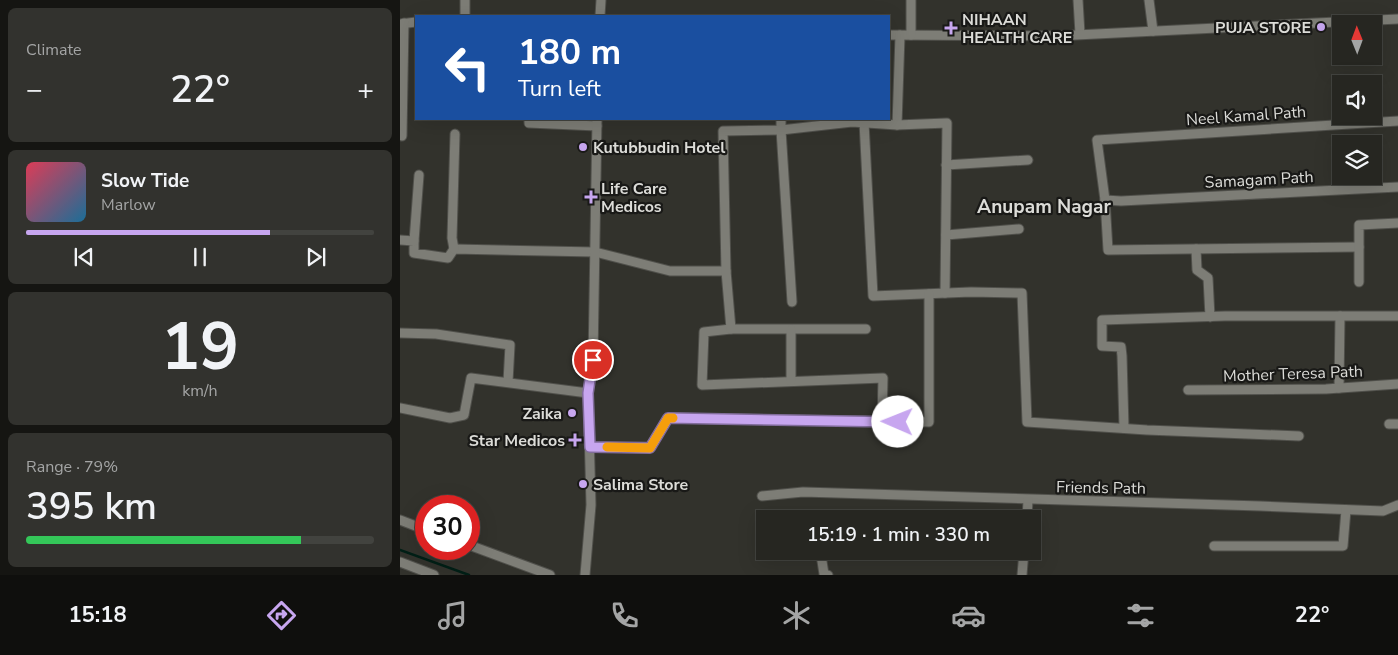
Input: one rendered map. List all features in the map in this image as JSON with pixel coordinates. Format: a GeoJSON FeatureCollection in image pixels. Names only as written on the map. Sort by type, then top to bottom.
{"type":"FeatureCollection","features":[{"type":"Feature","properties":{"kind":"street"},"geometry":{"type":"LineString","coordinates":[[465,0],[465,15]]}},
{"type":"Feature","properties":{"kind":"street"},"geometry":{"type":"LineString","coordinates":[[600,15],[601,0]]}},
{"type":"Feature","properties":{"kind":"street"},"geometry":{"type":"LineString","coordinates":[[911,0],[911,36]]}},
{"type":"Feature","properties":{"kind":"street"},"geometry":{"type":"LineString","coordinates":[[1078,0],[1080,34]]}},
{"type":"Feature","properties":{"kind":"street"},"geometry":{"type":"LineString","coordinates":[[1149,0],[1153,31]]}},
{"type":"Feature","properties":{"kind":"street"},"geometry":{"type":"LineString","coordinates":[[890,35],[1056,36],[1398,19]]}},
{"type":"Feature","properties":{"kind":"street"},"geometry":{"type":"LineString","coordinates":[[402,136],[402,24],[415,22]]}},
{"type":"Feature","properties":{"kind":"street"},"geometry":{"type":"LineString","coordinates":[[897,125],[900,35]]}},
{"type":"Feature","properties":{"kind":"street"},"geometry":{"type":"LineString","coordinates":[[529,120],[529,123],[597,122],[593,360],[588,393],[592,505],[585,575]]}},
{"type":"Feature","properties":{"kind":"street"},"geometry":{"type":"LineString","coordinates":[[781,120],[792,302]]}},
{"type":"Feature","properties":{"kind":"street","name":"Neel Kamal Path"},"geometry":{"type":"LineString","coordinates":[[1104,200],[1097,140],[1398,121]]}},
{"type":"Feature","properties":{"kind":"street"},"geometry":{"type":"LineString","coordinates":[[731,329],[726,271],[724,131],[781,130],[852,122],[897,125],[947,123],[945,294]]}},
{"type":"Feature","properties":{"kind":"street"},"geometry":{"type":"LineString","coordinates":[[864,122],[873,296],[1022,293],[1027,422],[1299,436]]}},
{"type":"Feature","properties":{"kind":"street"},"geometry":{"type":"LineString","coordinates":[[419,175],[414,254],[448,258],[454,249],[452,238],[455,134]]}},
{"type":"Feature","properties":{"kind":"street"},"geometry":{"type":"LineString","coordinates":[[946,164],[1028,160]]}},
{"type":"Feature","properties":{"kind":"street","name":"Samagam Path"},"geometry":{"type":"LineString","coordinates":[[1104,200],[1122,201],[1398,187]]}},
{"type":"Feature","properties":{"kind":"street"},"geometry":{"type":"LineString","coordinates":[[1104,200],[1108,250],[1359,247]]}},
{"type":"Feature","properties":{"kind":"street"},"geometry":{"type":"LineString","coordinates":[[1359,282],[1359,225],[1398,223]]}},
{"type":"Feature","properties":{"kind":"street"},"geometry":{"type":"LineString","coordinates":[[946,235],[1019,230]]}},
{"type":"Feature","properties":{"kind":"street"},"geometry":{"type":"LineString","coordinates":[[400,240],[414,241]]}},
{"type":"Feature","properties":{"kind":"street"},"geometry":{"type":"LineString","coordinates":[[454,249],[595,252],[670,271],[726,271]]}},
{"type":"Feature","properties":{"kind":"street"},"geometry":{"type":"LineString","coordinates":[[1196,249],[1197,270],[1208,278],[1210,317]]}},
{"type":"Feature","properties":{"kind":"street"},"geometry":{"type":"LineString","coordinates":[[590,447],[650,448],[668,418],[929,422],[930,294]]}},
{"type":"Feature","properties":{"kind":"street"},"geometry":{"type":"LineString","coordinates":[[1339,388],[1340,316]]}},
{"type":"Feature","properties":{"kind":"street"},"geometry":{"type":"LineString","coordinates":[[1124,428],[1121,347],[1102,346],[1102,320],[1210,317],[1398,316]]}},
{"type":"Feature","properties":{"kind":"street"},"geometry":{"type":"LineString","coordinates":[[866,329],[731,329],[704,332],[702,385],[883,378],[882,422]]}},
{"type":"Feature","properties":{"kind":"street"},"geometry":{"type":"LineString","coordinates":[[791,330],[791,382]]}},
{"type":"Feature","properties":{"kind":"street"},"geometry":{"type":"LineString","coordinates":[[400,333],[436,334],[510,345],[508,382]]}},
{"type":"Feature","properties":{"kind":"street"},"geometry":{"type":"LineString","coordinates":[[400,408],[450,418],[464,414],[471,378],[588,393]]}},
{"type":"Feature","properties":{"kind":"street","name":"Mother Teresa Path"},"geometry":{"type":"LineString","coordinates":[[1188,390],[1339,388],[1398,384]]}},
{"type":"Feature","properties":{"kind":"street","name":"Friends Path"},"geometry":{"type":"LineString","coordinates":[[762,496],[803,492],[1383,511],[1398,505]]}},
{"type":"Feature","properties":{"kind":"street"},"geometry":{"type":"LineString","coordinates":[[1027,510],[1028,500]]}},
{"type":"Feature","properties":{"kind":"street"},"geometry":{"type":"LineString","coordinates":[[1214,546],[1343,546],[1346,510]]}},
{"type":"Feature","properties":{"kind":"street"},"geometry":{"type":"LineString","coordinates":[[400,520],[415,526]]}},
{"type":"Feature","properties":{"kind":"street"},"geometry":{"type":"LineString","coordinates":[[480,549],[550,575]]}},
{"type":"Feature","properties":{"kind":"street"},"geometry":{"type":"LineString","coordinates":[[821,560],[824,574],[828,575]]}},
{"type":"Feature","properties":{"kind":"street"},"geometry":{"type":"LineString","coordinates":[[1022,575],[1023,560]]}},
{"type":"Feature","properties":{"kind":"street"},"geometry":{"type":"LineString","coordinates":[[400,562],[434,575]]}},
{"type":"Feature","properties":{"kind":"waterway"},"geometry":{"type":"LineString","coordinates":[[400,550],[469,575]]}},
{"type":"Feature","properties":{"kind":"slow traffic"},"geometry":{"type":"LineString","coordinates":[[607,447],[650,448],[668,418],[673,418]]}},
{"type":"Feature","properties":{"kind":"place","name":"PUJA STORE"},"geometry":{"type":"Point","coordinates":[1321,27]}},
{"type":"Feature","properties":{"kind":"place","name":"NIHAAN HEALTH CARE"},"geometry":{"type":"Point","coordinates":[951,28]}},
{"type":"Feature","properties":{"kind":"place","name":"Kutubbudin Hotel"},"geometry":{"type":"Point","coordinates":[583,147]}},
{"type":"Feature","properties":{"kind":"place","name":"Life Care Medicos"},"geometry":{"type":"Point","coordinates":[591,197]}},
{"type":"Feature","properties":{"kind":"place","name":"Zaika"},"geometry":{"type":"Point","coordinates":[572,413]}},
{"type":"Feature","properties":{"kind":"place","name":"Star Medicos"},"geometry":{"type":"Point","coordinates":[575,440]}},
{"type":"Feature","properties":{"kind":"place","name":"Salima Store"},"geometry":{"type":"Point","coordinates":[583,484]}},
{"type":"Feature","properties":{"kind":"district","name":"Anupam Nagar"},"geometry":{"type":"Point","coordinates":[1044,206]}},
{"type":"Feature","properties":{"kind":"route"},"geometry":{"type":"LineString","coordinates":[[593,360],[588,393],[590,447],[650,448],[668,418],[898,422]]}}]}
